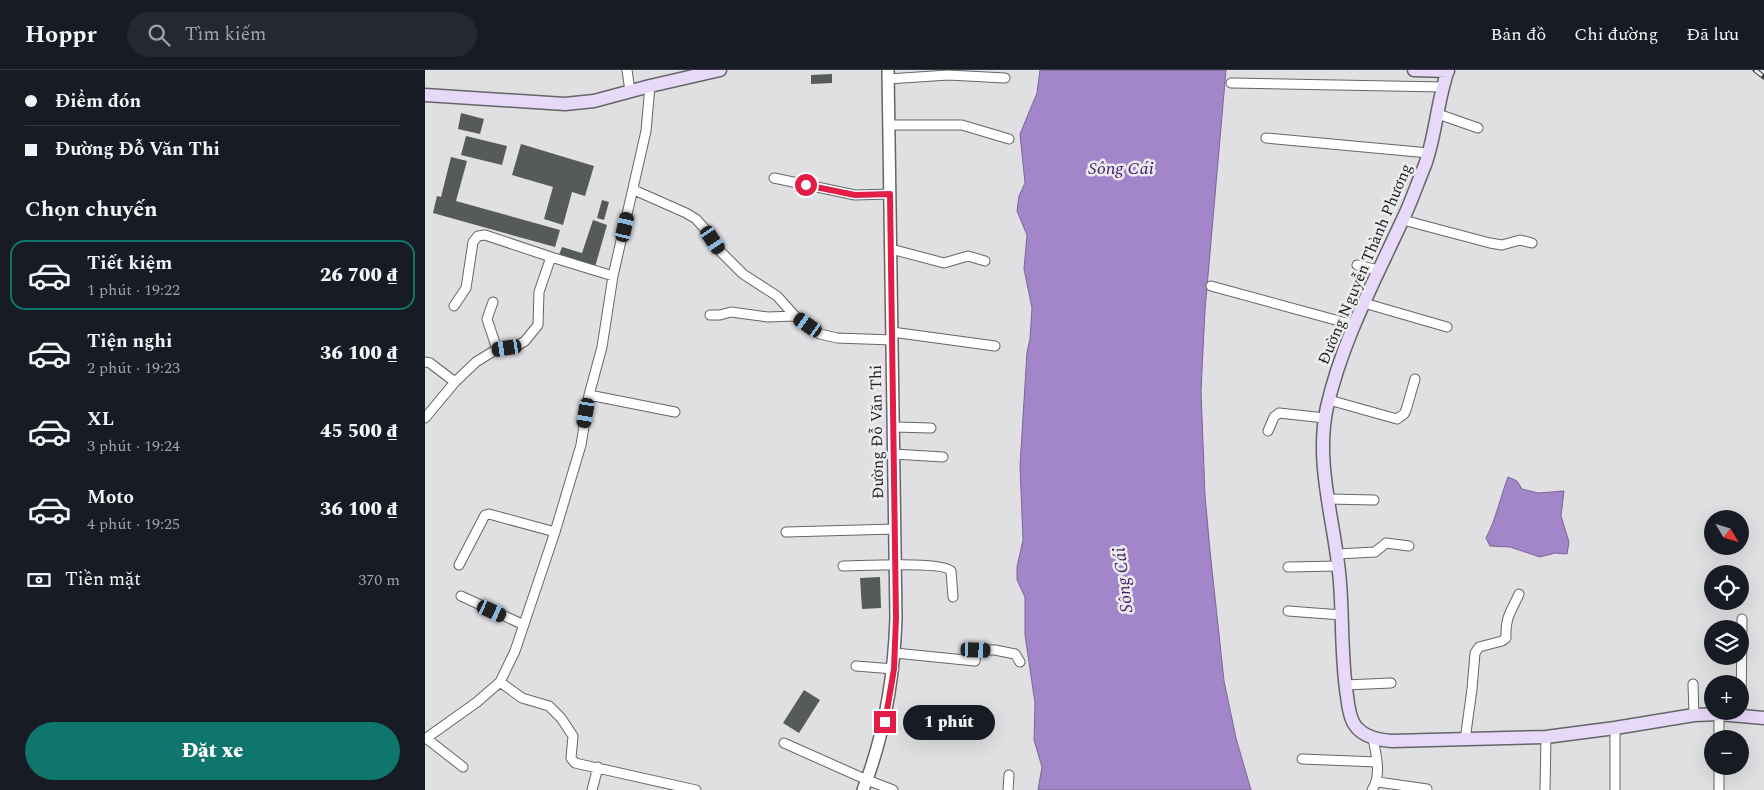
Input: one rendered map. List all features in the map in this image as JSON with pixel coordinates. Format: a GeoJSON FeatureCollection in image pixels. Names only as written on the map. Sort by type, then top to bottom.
{"type":"FeatureCollection","features":[{"type":"Feature","properties":{"kind":"main road"},"geometry":{"type":"LineString","coordinates":[[425,95],[565,104],[594,101],[720,70]]}},
{"type":"Feature","properties":{"kind":"main road"},"geometry":{"type":"LineString","coordinates":[[1414,70],[1448,70]]}},
{"type":"Feature","properties":{"kind":"main road","name":"Đường Nguyễn Thành Phương"},"geometry":{"type":"LineString","coordinates":[[1448,70],[1429,153],[1403,220],[1378,270],[1354,325],[1329,400],[1325,418],[1324,464],[1338,560],[1345,685],[1353,723],[1362,733],[1373,738],[1392,741],[1465,740],[1546,737],[1704,715]]}},
{"type":"Feature","properties":{"kind":"main road","name":"Đường Nguyễn Thành Phương"},"geometry":{"type":"LineString","coordinates":[[1749,717],[1764,718]]}},
{"type":"Feature","properties":{"kind":"street"},"geometry":{"type":"LineString","coordinates":[[627,70],[630,91]]}},
{"type":"Feature","properties":{"kind":"street"},"geometry":{"type":"LineString","coordinates":[[888,74],[1005,78]]}},
{"type":"Feature","properties":{"kind":"street","name":"Đường Đỗ Văn Thi"},"geometry":{"type":"LineString","coordinates":[[865,785],[882,733],[894,669],[895,653],[894,427],[888,74]]}},
{"type":"Feature","properties":{"kind":"street"},"geometry":{"type":"LineString","coordinates":[[1231,83],[1443,87]]}},
{"type":"Feature","properties":{"kind":"street"},"geometry":{"type":"LineString","coordinates":[[463,767],[425,739],[477,702],[499,682],[515,651],[524,625],[581,445],[589,394],[602,347],[613,276],[646,131],[650,86]]}},
{"type":"Feature","properties":{"kind":"street"},"geometry":{"type":"LineString","coordinates":[[1438,114],[1478,128]]}},
{"type":"Feature","properties":{"kind":"street"},"geometry":{"type":"LineString","coordinates":[[889,124],[962,125],[1009,139]]}},
{"type":"Feature","properties":{"kind":"street"},"geometry":{"type":"LineString","coordinates":[[1266,138],[1429,153]]}},
{"type":"Feature","properties":{"kind":"street"},"geometry":{"type":"LineString","coordinates":[[774,178],[855,195],[890,194]]}},
{"type":"Feature","properties":{"kind":"street"},"geometry":{"type":"LineString","coordinates":[[634,190],[687,213],[696,219],[720,251],[743,274],[777,296],[795,316],[820,334],[829,337],[892,336],[995,346]]}},
{"type":"Feature","properties":{"kind":"street"},"geometry":{"type":"LineString","coordinates":[[1403,220],[1490,244],[1502,245],[1520,240],[1532,243]]}},
{"type":"Feature","properties":{"kind":"street"},"geometry":{"type":"LineString","coordinates":[[454,306],[466,288],[473,242],[478,236],[485,235],[613,276]]}},
{"type":"Feature","properties":{"kind":"street"},"geometry":{"type":"LineString","coordinates":[[891,249],[944,263],[968,256],[985,261]]}},
{"type":"Feature","properties":{"kind":"street"},"geometry":{"type":"LineString","coordinates":[[425,418],[455,382],[475,362],[497,349],[517,346],[525,341],[538,324],[538,300],[551,257]]}},
{"type":"Feature","properties":{"kind":"street"},"geometry":{"type":"LineString","coordinates":[[1357,265],[1378,270]]}},
{"type":"Feature","properties":{"kind":"street"},"geometry":{"type":"LineString","coordinates":[[1211,286],[1354,325]]}},
{"type":"Feature","properties":{"kind":"street"},"geometry":{"type":"LineString","coordinates":[[493,302],[487,319],[497,349]]}},
{"type":"Feature","properties":{"kind":"street"},"geometry":{"type":"LineString","coordinates":[[1364,303],[1447,327]]}},
{"type":"Feature","properties":{"kind":"street"},"geometry":{"type":"LineString","coordinates":[[710,315],[731,312],[768,317],[795,316]]}},
{"type":"Feature","properties":{"kind":"street"},"geometry":{"type":"LineString","coordinates":[[425,362],[430,363],[455,382]]}},
{"type":"Feature","properties":{"kind":"street"},"geometry":{"type":"LineString","coordinates":[[1329,400],[1397,419],[1406,410],[1415,379]]}},
{"type":"Feature","properties":{"kind":"street"},"geometry":{"type":"LineString","coordinates":[[589,394],[675,412]]}},
{"type":"Feature","properties":{"kind":"street"},"geometry":{"type":"LineString","coordinates":[[1268,431],[1274,417],[1279,413],[1325,418]]}},
{"type":"Feature","properties":{"kind":"street"},"geometry":{"type":"LineString","coordinates":[[894,427],[931,428]]}},
{"type":"Feature","properties":{"kind":"street"},"geometry":{"type":"LineString","coordinates":[[894,454],[943,457]]}},
{"type":"Feature","properties":{"kind":"street"},"geometry":{"type":"LineString","coordinates":[[1328,499],[1374,500]]}},
{"type":"Feature","properties":{"kind":"street"},"geometry":{"type":"LineString","coordinates":[[459,564],[485,515],[489,514],[555,532]]}},
{"type":"Feature","properties":{"kind":"street"},"geometry":{"type":"LineString","coordinates":[[786,532],[895,529]]}},
{"type":"Feature","properties":{"kind":"street"},"geometry":{"type":"LineString","coordinates":[[1288,567],[1338,560],[1375,552],[1386,543],[1409,546]]}},
{"type":"Feature","properties":{"kind":"street"},"geometry":{"type":"LineString","coordinates":[[843,566],[895,566],[911,564],[946,566],[951,571],[953,597]]}},
{"type":"Feature","properties":{"kind":"street"},"geometry":{"type":"LineString","coordinates":[[1465,740],[1475,653],[1479,647],[1502,641],[1506,638],[1507,618],[1519,594]]}},
{"type":"Feature","properties":{"kind":"street"},"geometry":{"type":"LineString","coordinates":[[461,596],[524,625]]}},
{"type":"Feature","properties":{"kind":"street"},"geometry":{"type":"LineString","coordinates":[[1288,611],[1342,615]]}},
{"type":"Feature","properties":{"kind":"street"},"geometry":{"type":"LineString","coordinates":[[1741,675],[1742,619]]}},
{"type":"Feature","properties":{"kind":"street"},"geometry":{"type":"LineString","coordinates":[[895,653],[975,661],[976,650],[995,650],[1015,654],[1020,662]]}},
{"type":"Feature","properties":{"kind":"street"},"geometry":{"type":"LineString","coordinates":[[856,666],[894,669]]}},
{"type":"Feature","properties":{"kind":"street"},"geometry":{"type":"LineString","coordinates":[[499,682],[522,698],[549,706],[561,718],[573,736],[572,761],[575,763],[696,790]]}},
{"type":"Feature","properties":{"kind":"street"},"geometry":{"type":"LineString","coordinates":[[1345,685],[1391,682]]}},
{"type":"Feature","properties":{"kind":"street"},"geometry":{"type":"LineString","coordinates":[[1693,684],[1694,715]]}},
{"type":"Feature","properties":{"kind":"street"},"geometry":{"type":"LineString","coordinates":[[1615,728],[1615,790]]}},
{"type":"Feature","properties":{"kind":"street"},"geometry":{"type":"LineString","coordinates":[[1545,790],[1546,737]]}},
{"type":"Feature","properties":{"kind":"street"},"geometry":{"type":"LineString","coordinates":[[1373,738],[1377,762],[1375,786],[1427,788]]}},
{"type":"Feature","properties":{"kind":"street"},"geometry":{"type":"LineString","coordinates":[[784,742],[865,785],[893,790]]}},
{"type":"Feature","properties":{"kind":"street"},"geometry":{"type":"LineString","coordinates":[[1302,759],[1377,762]]}},
{"type":"Feature","properties":{"kind":"street"},"geometry":{"type":"LineString","coordinates":[[592,790],[598,768]]}},
{"type":"Feature","properties":{"kind":"street"},"geometry":{"type":"LineString","coordinates":[[1008,790],[1009,775]]}},
{"type":"Feature","properties":{"kind":"street"},"geometry":{"type":"LineString","coordinates":[[1719,775],[1719,790]]}},
{"type":"Feature","properties":{"kind":"water","name":"Sông Cái"},"geometry":{"type":"Polygon","coordinates":[[[1040,70],[1226,70],[1205,310],[1201,391],[1205,495],[1224,681],[1236,738],[1251,790],[1038,790],[1042,767],[1034,740],[1035,703],[1025,635],[1025,597],[1017,580],[1017,567],[1023,540],[1020,466],[1027,352],[1030,339],[1032,308],[1024,269],[1027,235],[1017,211],[1019,196],[1025,183],[1020,134],[1037,93],[1040,70]]]}},
{"type":"Feature","properties":{"kind":"water"},"geometry":{"type":"Polygon","coordinates":[[[1508,477],[1517,481],[1522,489],[1538,493],[1564,491],[1561,516],[1569,542],[1567,554],[1555,553],[1540,557],[1510,547],[1490,546],[1486,538],[1508,477]]]}},
{"type":"Feature","properties":{"kind":"building"},"geometry":{"type":"Polygon","coordinates":[[[832,74],[832,83],[811,84],[811,75],[832,74]]]}},
{"type":"Feature","properties":{"kind":"building"},"geometry":{"type":"Polygon","coordinates":[[[461,113],[484,119],[480,134],[458,129],[461,113]]]}},
{"type":"Feature","properties":{"kind":"building"},"geometry":{"type":"Polygon","coordinates":[[[466,136],[507,146],[502,165],[461,155],[466,136]]]}},
{"type":"Feature","properties":{"kind":"building"},"geometry":{"type":"Polygon","coordinates":[[[521,144],[594,166],[585,196],[572,192],[563,225],[544,219],[553,187],[512,175],[521,144]]]}},
{"type":"Feature","properties":{"kind":"building"},"geometry":{"type":"Polygon","coordinates":[[[451,157],[467,161],[456,201],[560,230],[555,247],[433,213],[437,196],[441,197],[451,157]]]}},
{"type":"Feature","properties":{"kind":"building"},"geometry":{"type":"Polygon","coordinates":[[[602,200],[609,202],[604,220],[597,218],[602,200]]]}},
{"type":"Feature","properties":{"kind":"building"},"geometry":{"type":"Polygon","coordinates":[[[593,220],[607,225],[595,267],[559,255],[562,247],[582,253],[593,220]]]}},
{"type":"Feature","properties":{"kind":"building"},"geometry":{"type":"Polygon","coordinates":[[[880,577],[881,608],[862,609],[860,578],[880,577]]]}},
{"type":"Feature","properties":{"kind":"building"},"geometry":{"type":"Polygon","coordinates":[[[804,690],[820,700],[799,733],[783,723],[804,690]]]}},
{"type":"Feature","properties":{"kind":"railway"},"geometry":{"type":"LineString","coordinates":[[1755,70],[1764,77]]}},
{"type":"Feature","properties":{"kind":"route"},"geometry":{"type":"LineString","coordinates":[[806,185],[855,195],[890,194],[896,618],[894,669],[885,722]]}}]}
